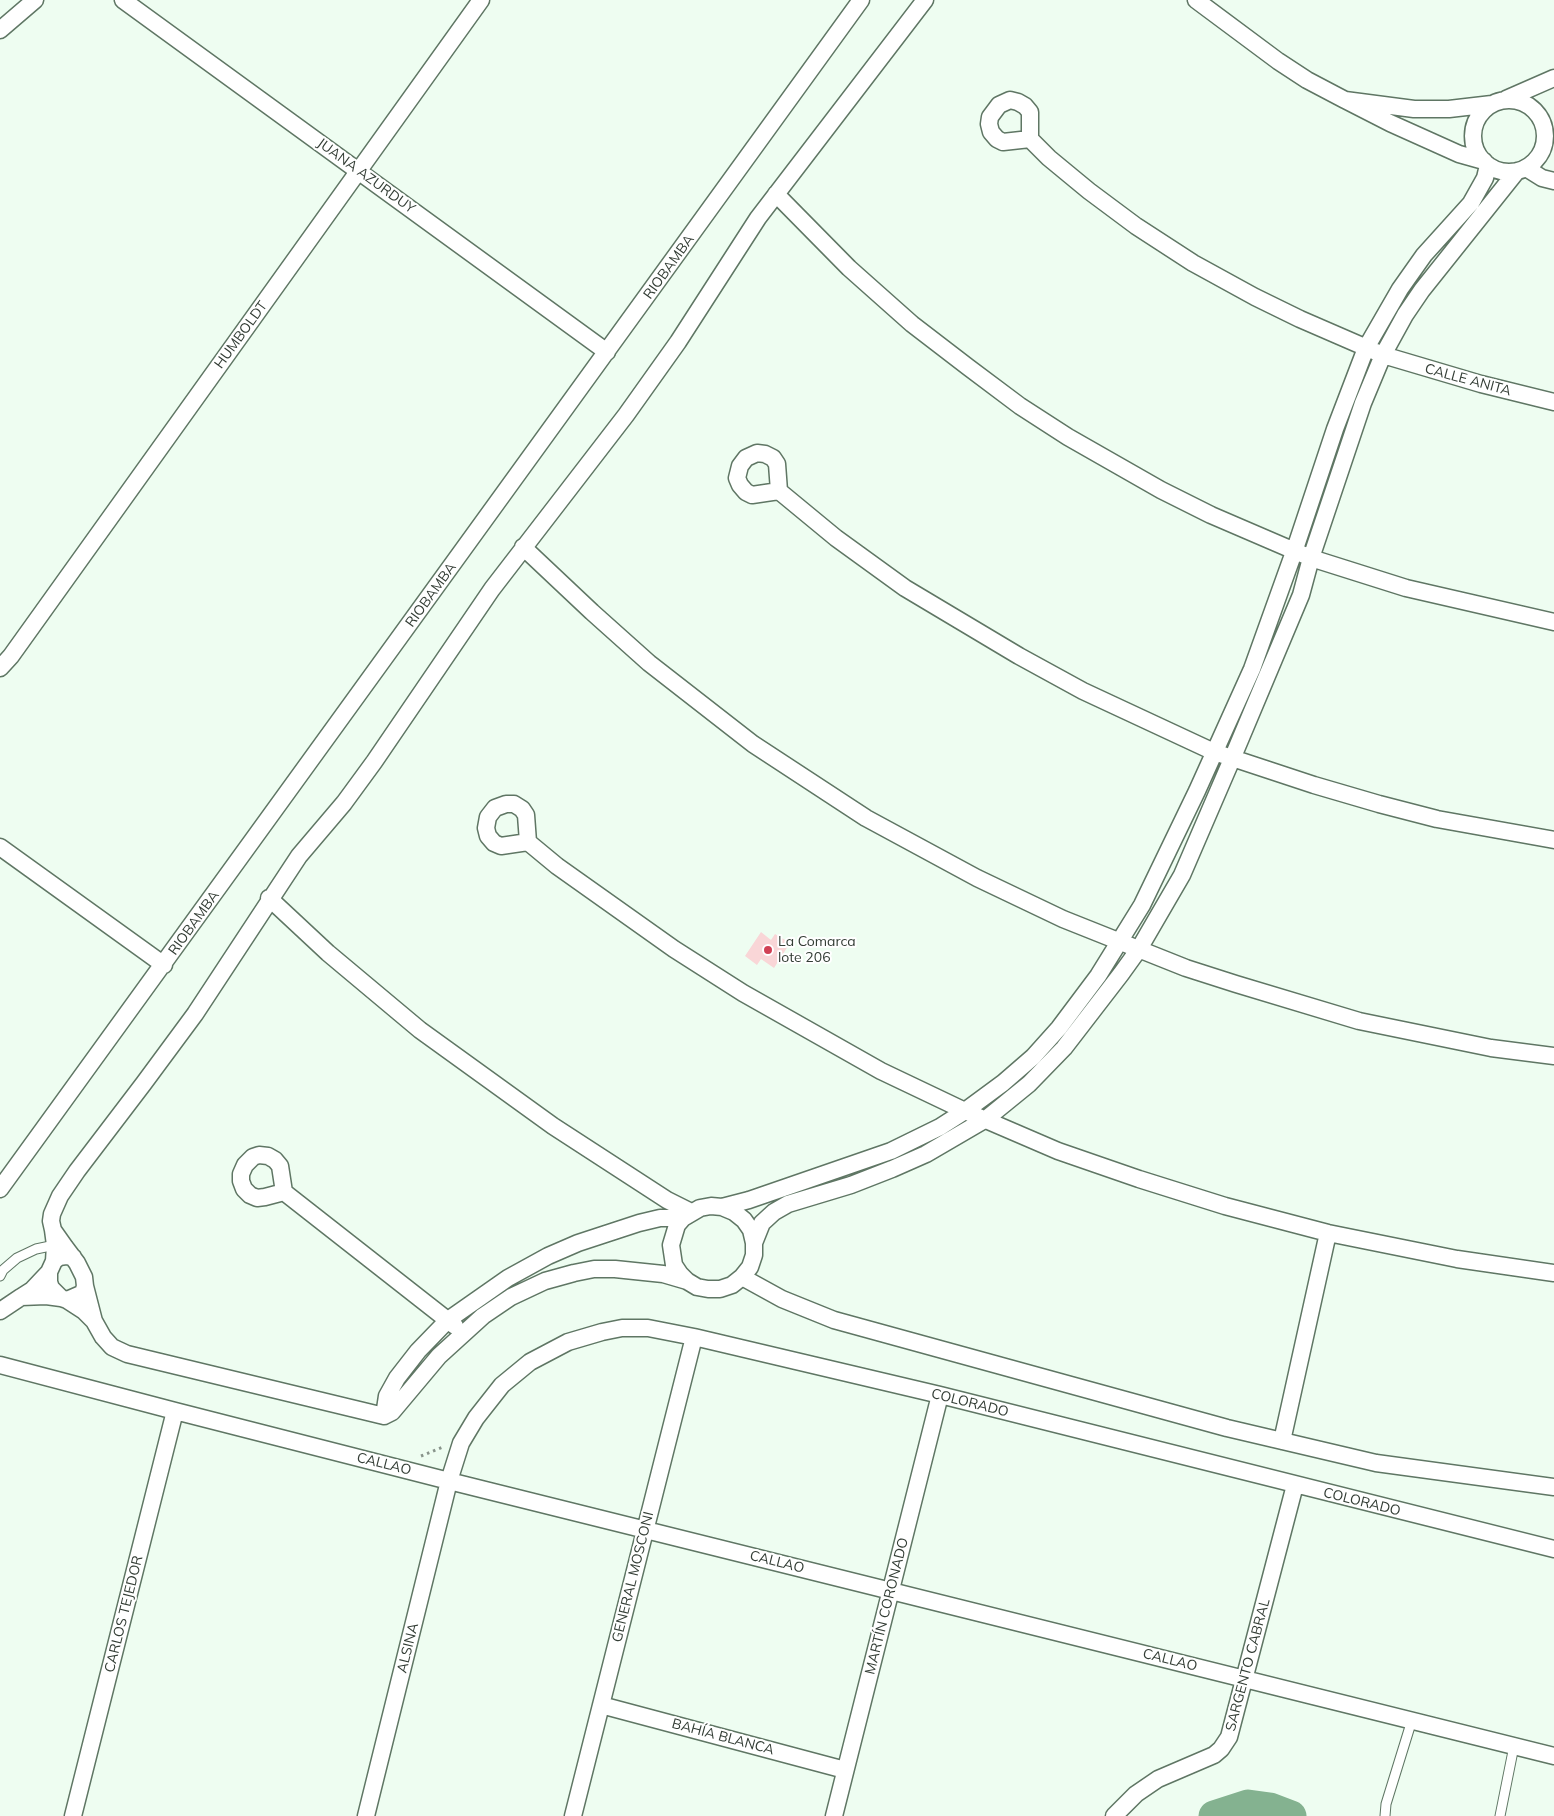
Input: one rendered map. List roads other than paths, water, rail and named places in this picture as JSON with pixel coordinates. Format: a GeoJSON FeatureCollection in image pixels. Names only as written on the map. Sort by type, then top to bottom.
{"type":"FeatureCollection","features":[{"type":"Feature","properties":{"kind":"street"},"geometry":{"type":"LineString","coordinates":[[0,30],[36,0]]}},
{"type":"Feature","properties":{"kind":"street","name":"JUANA AZURDUY"},"geometry":{"type":"LineString","coordinates":[[123,0],[607,352]]}},
{"type":"Feature","properties":{"kind":"street","name":"HUMBOLDT"},"geometry":{"type":"LineString","coordinates":[[0,668],[17,648],[481,0]]}},
{"type":"Feature","properties":{"kind":"street","name":"RIOBAMBA"},"geometry":{"type":"LineString","coordinates":[[0,1189],[861,0]]}},
{"type":"Feature","properties":{"kind":"street"},"geometry":{"type":"LineString","coordinates":[[94,1321],[84,1311],[64,1299],[51,1288],[51,1221],[60,1196],[194,1014],[247,935],[269,898],[299,856],[344,803],[374,762],[492,589],[626,415],[678,342],[758,218],[926,0]]}},
{"type":"Feature","properties":{"kind":"street"},"geometry":{"type":"LineString","coordinates":[[1196,0],[1278,61],[1307,80],[1345,100],[1390,123],[1459,154],[1486,163],[1497,170],[1507,172],[1521,170],[1534,163],[1549,141],[1543,122],[1537,112],[1527,104],[1515,100],[1449,109],[1414,109],[1345,100]]}},
{"type":"Feature","properties":{"kind":"street"},"geometry":{"type":"LineString","coordinates":[[722,1207],[756,1198],[891,1151],[940,1127],[1003,1083],[1033,1057],[1059,1028],[1098,976],[1121,941],[1146,896],[1197,791],[1252,669],[1335,429],[1366,348],[1400,289],[1420,262],[1471,203],[1485,178],[1486,163],[1477,152],[1474,142],[1474,130],[1480,115],[1498,102],[1554,78]]}},
{"type":"Feature","properties":{"kind":"street","name":"CALLE ANITA"},"geometry":{"type":"LineString","coordinates":[[1030,139],[1049,158],[1089,191],[1136,226],[1254,297],[1383,355],[1463,379],[1554,402]]}},
{"type":"Feature","properties":{"kind":"street"},"geometry":{"type":"LineString","coordinates":[[1521,170],[1554,181]]}},
{"type":"Feature","properties":{"kind":"street"},"geometry":{"type":"LineString","coordinates":[[754,1243],[762,1223],[774,1212],[788,1204],[851,1185],[892,1169],[926,1154],[986,1119],[1029,1084],[1064,1048],[1098,1006],[1139,949],[1182,875],[1301,595],[1311,558],[1363,403],[1383,355],[1405,315],[1422,290],[1521,170]]}},
{"type":"Feature","properties":{"kind":"street"},"geometry":{"type":"LineString","coordinates":[[776,194],[849,268],[912,324],[1020,406],[1068,437],[1161,490],[1211,515],[1311,558],[1406,588],[1554,622]]}},
{"type":"Feature","properties":{"kind":"street"},"geometry":{"type":"LineString","coordinates":[[779,491],[836,538],[905,588],[967,626],[1083,691],[1214,752],[1314,785],[1437,818],[1554,840]]}},
{"type":"Feature","properties":{"kind":"street"},"geometry":{"type":"LineString","coordinates":[[523,547],[650,663],[753,744],[813,784],[908,842],[977,878],[1063,919],[1186,968],[1359,1021],[1491,1048],[1554,1056]]}},
{"type":"Feature","properties":{"kind":"street"},"geometry":{"type":"LineString","coordinates":[[528,842],[557,866],[625,915],[743,993],[872,1066],[965,1111],[1058,1151],[1225,1206],[1328,1233],[1457,1260],[1554,1273]]}},
{"type":"Feature","properties":{"kind":"street"},"geometry":{"type":"LineString","coordinates":[[1,850],[164,965]]}},
{"type":"Feature","properties":{"kind":"street"},"geometry":{"type":"LineString","coordinates":[[269,898],[328,953],[420,1030],[553,1126],[660,1195],[687,1215]]}},
{"type":"Feature","properties":{"kind":"street"},"geometry":{"type":"LineString","coordinates":[[284,1192],[463,1333]]}},
{"type":"Feature","properties":{"kind":"street"},"geometry":{"type":"LineString","coordinates":[[52,1252],[73,1257],[84,1277],[94,1321],[102,1337],[112,1347],[127,1354],[384,1416],[392,1412],[439,1356],[463,1333],[483,1316],[511,1298],[545,1281],[594,1269],[615,1268],[663,1274],[687,1281],[697,1287],[720,1289],[732,1285],[750,1267],[754,1255],[751,1230],[744,1220],[734,1212],[722,1207],[711,1206],[687,1215],[639,1223],[578,1243],[548,1256],[508,1278],[448,1320],[418,1351],[397,1378],[387,1396],[384,1416]]}},
{"type":"Feature","properties":{"kind":"street"},"geometry":{"type":"LineString","coordinates":[[687,1215],[673,1235],[671,1245],[674,1265],[687,1281]]}},
{"type":"Feature","properties":{"kind":"street"},"geometry":{"type":"LineString","coordinates":[[1282,1441],[1328,1233]]}},
{"type":"Feature","properties":{"kind":"street"},"geometry":{"type":"LineString","coordinates":[[52,1252],[73,1257]]}},
{"type":"Feature","properties":{"kind":"street"},"geometry":{"type":"LineString","coordinates":[[0,1311],[37,1285],[52,1252]]}},
{"type":"Feature","properties":{"kind":"street"},"geometry":{"type":"LineString","coordinates":[[742,1277],[782,1299],[834,1320],[1227,1428],[1376,1463],[1554,1487]]}},
{"type":"Feature","properties":{"kind":"street"},"geometry":{"type":"LineString","coordinates":[[21,1297],[46,1296],[64,1299],[83,1293],[85,1286]]}},
{"type":"Feature","properties":{"kind":"street","name":"COLORADO"},"geometry":{"type":"LineString","coordinates":[[449,1481],[461,1443],[476,1418],[502,1385],[530,1362],[568,1342],[602,1332],[622,1328],[648,1328],[694,1337],[940,1395],[1554,1549]]}},
{"type":"Feature","properties":{"kind":"street","name":"GENERAL MOSCONI"},"geometry":{"type":"LineString","coordinates":[[573,1816],[694,1337]]}},
{"type":"Feature","properties":{"kind":"street","name":"CALLAO"},"geometry":{"type":"LineString","coordinates":[[0,1364],[176,1412],[449,1481],[1554,1756]]}},
{"type":"Feature","properties":{"kind":"street","name":"MARTÍN CORONADO"},"geometry":{"type":"LineString","coordinates":[[834,1816],[940,1395]]}},
{"type":"Feature","properties":{"kind":"street","name":"CARLOS TEJEDOR"},"geometry":{"type":"LineString","coordinates":[[72,1816],[176,1412]]}},
{"type":"Feature","properties":{"kind":"street","name":"ALSINA"},"geometry":{"type":"LineString","coordinates":[[366,1816],[449,1481]]}},
{"type":"Feature","properties":{"kind":"street","name":"SARGENTO CABRAL"},"geometry":{"type":"LineString","coordinates":[[1114,1816],[1136,1794],[1158,1779],[1214,1755],[1221,1749],[1229,1737],[1295,1485]]}},
{"type":"Feature","properties":{"kind":"street","name":"BAHÍA BLANCA"},"geometry":{"type":"LineString","coordinates":[[601,1705],[845,1770]]}},
{"type":"Feature","properties":{"kind":"lane"},"geometry":{"type":"LineString","coordinates":[[0,1276],[2,1270],[17,1258],[36,1249],[52,1252]]}},
{"type":"Feature","properties":{"kind":"lane"},"geometry":{"type":"LineString","coordinates":[[1385,1816],[1386,1804],[1412,1720]]}},
{"type":"Feature","properties":{"kind":"lane"},"geometry":{"type":"LineString","coordinates":[[1500,1816],[1514,1746]]}},
{"type":"Feature","properties":{"kind":"waterway"},"geometry":{"type":"LineString","coordinates":[[1214,1816],[1248,1805],[1270,1808],[1291,1816]]}},
{"type":"Feature","properties":{"kind":"place","name":"La Comarca lote 206"},"geometry":{"type":"Point","coordinates":[768,950]}}]}
